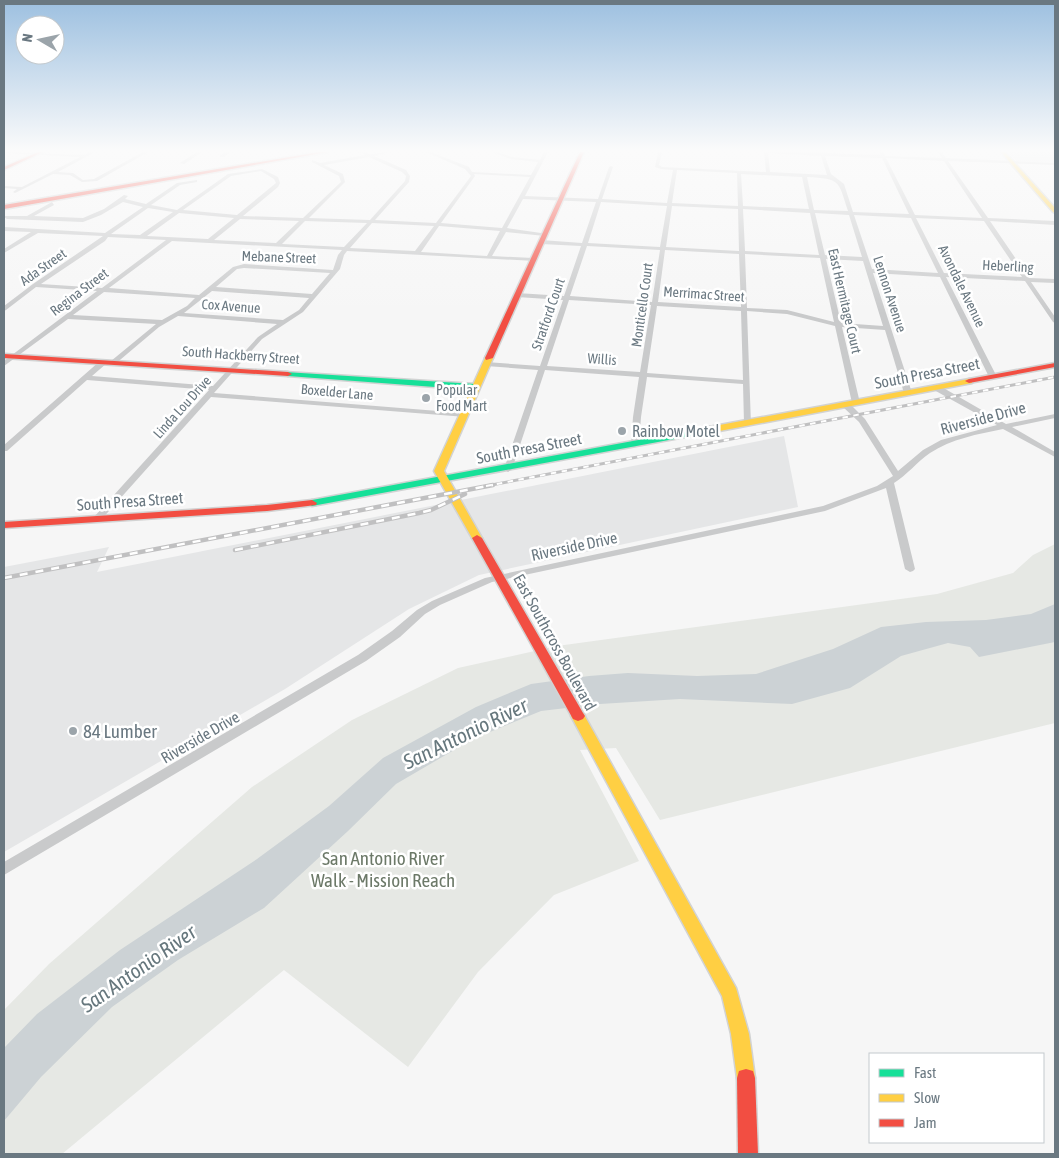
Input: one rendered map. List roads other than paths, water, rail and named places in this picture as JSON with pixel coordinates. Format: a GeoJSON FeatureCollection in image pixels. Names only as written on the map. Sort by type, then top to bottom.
{"type":"FeatureCollection","features":[{"type":"Feature","properties":{"kind":"main road"},"geometry":{"type":"LineString","coordinates":[[5,212],[34,206]]}},
{"type":"Feature","properties":{"kind":"main road","name":"East Southcross Boulevard"},"geometry":{"type":"LineString","coordinates":[[557,206],[439,471],[541,649],[730,994],[739,1021],[744,1050],[748,1154]]}},
{"type":"Feature","properties":{"kind":"main road","name":"South Hackberry Street"},"geometry":{"type":"LineString","coordinates":[[9,357],[232,369],[476,387]]}},
{"type":"Feature","properties":{"kind":"main road","name":"South Presa Street"},"geometry":{"type":"LineString","coordinates":[[4,525],[291,506],[358,496],[1055,365]]}},
{"type":"Feature","properties":{"kind":"street"},"geometry":{"type":"LineString","coordinates":[[28,218],[49,206]]}},
{"type":"Feature","properties":{"kind":"street"},"geometry":{"type":"LineString","coordinates":[[5,212],[28,218],[83,220],[92,218],[112,206]]}},
{"type":"Feature","properties":{"kind":"street"},"geometry":{"type":"LineString","coordinates":[[143,206],[240,216],[438,224],[504,230],[584,244],[866,259]]}},
{"type":"Feature","properties":{"kind":"street"},"geometry":{"type":"LineString","coordinates":[[140,238],[186,206]]}},
{"type":"Feature","properties":{"kind":"street"},"geometry":{"type":"LineString","coordinates":[[208,242],[252,206]]}},
{"type":"Feature","properties":{"kind":"street"},"geometry":{"type":"LineString","coordinates":[[276,246],[318,206]]}},
{"type":"Feature","properties":{"kind":"street","name":"Linda Lou Drive"},"geometry":{"type":"LineString","coordinates":[[97,519],[260,338],[300,311],[314,296],[340,265],[341,255],[384,206]]}},
{"type":"Feature","properties":{"kind":"street"},"geometry":{"type":"LineString","coordinates":[[417,253],[451,206]]}},
{"type":"Feature","properties":{"kind":"street"},"geometry":{"type":"LineString","coordinates":[[489,257],[516,206]]}},
{"type":"Feature","properties":{"kind":"street","name":"Stratford Court"},"geometry":{"type":"LineString","coordinates":[[508,469],[596,206]]}},
{"type":"Feature","properties":{"kind":"street","name":"Monticello Court"},"geometry":{"type":"LineString","coordinates":[[635,445],[669,206]]}},
{"type":"Feature","properties":{"kind":"street"},"geometry":{"type":"LineString","coordinates":[[705,206],[1055,224]]}},
{"type":"Feature","properties":{"kind":"street","name":"East Hermitage Court"},"geometry":{"type":"LineString","coordinates":[[811,206],[837,324],[851,404]]}},
{"type":"Feature","properties":{"kind":"street","name":"Lennon Avenue"},"geometry":{"type":"LineString","coordinates":[[849,206],[908,393]]}},
{"type":"Feature","properties":{"kind":"street","name":"Avondale Avenue"},"geometry":{"type":"LineString","coordinates":[[909,206],[993,377]]}},
{"type":"Feature","properties":{"kind":"street"},"geometry":{"type":"LineString","coordinates":[[977,206],[1055,321]]}},
{"type":"Feature","properties":{"kind":"street","name":"Ada Street"},"geometry":{"type":"LineString","coordinates":[[4,310],[35,285],[103,240],[106,235],[146,207]]}},
{"type":"Feature","properties":{"kind":"street"},"geometry":{"type":"LineString","coordinates":[[740,208],[748,423]]}},
{"type":"Feature","properties":{"kind":"street"},"geometry":{"type":"LineString","coordinates":[[4,229],[533,260]]}},
{"type":"Feature","properties":{"kind":"street"},"geometry":{"type":"LineString","coordinates":[[4,251],[37,231]]}},
{"type":"Feature","properties":{"kind":"street","name":"Regina Street"},"geometry":{"type":"LineString","coordinates":[[4,364],[9,357],[68,317],[170,240]]}},
{"type":"Feature","properties":{"kind":"street","name":"Mebane Street"},"geometry":{"type":"LineString","coordinates":[[162,322],[178,314],[211,289],[233,269],[238,267],[335,272]]}},
{"type":"Feature","properties":{"kind":"street","name":"Heberling"},"geometry":{"type":"LineString","coordinates":[[869,271],[1055,282]]}},
{"type":"Feature","properties":{"kind":"street"},"geometry":{"type":"LineString","coordinates":[[35,285],[201,297]]}},
{"type":"Feature","properties":{"kind":"street"},"geometry":{"type":"LineString","coordinates":[[211,289],[314,296]]}},
{"type":"Feature","properties":{"kind":"street","name":"Merrimac Street"},"geometry":{"type":"LineString","coordinates":[[517,295],[794,313],[837,324],[888,328]]}},
{"type":"Feature","properties":{"kind":"street","name":"Cox Avenue"},"geometry":{"type":"LineString","coordinates":[[178,314],[283,322]]}},
{"type":"Feature","properties":{"kind":"street"},"geometry":{"type":"LineString","coordinates":[[68,317],[162,322]]}},
{"type":"Feature","properties":{"kind":"street"},"geometry":{"type":"LineString","coordinates":[[4,450],[85,378],[109,363],[162,322]]}},
{"type":"Feature","properties":{"kind":"street","name":"Willis"},"geometry":{"type":"LineString","coordinates":[[486,364],[746,382]]}},
{"type":"Feature","properties":{"kind":"street"},"geometry":{"type":"LineString","coordinates":[[85,378],[216,388]]}},
{"type":"Feature","properties":{"kind":"street"},"geometry":{"type":"LineString","coordinates":[[937,388],[1055,455]]}},
{"type":"Feature","properties":{"kind":"street","name":"Boxelder Lane"},"geometry":{"type":"LineString","coordinates":[[210,395],[463,415]]}},
{"type":"Feature","properties":{"kind":"street"},"geometry":{"type":"LineString","coordinates":[[851,404],[893,479],[910,569]]}},
{"type":"Feature","properties":{"kind":"street","name":"Riverside Drive"},"geometry":{"type":"LineString","coordinates":[[4,869],[337,673],[378,647],[421,612],[436,603],[489,580],[825,508],[870,493],[893,479],[926,452],[944,442],[1005,426],[1055,416]]}},
{"type":"Feature","properties":{"kind":"water","name":"San Antonio River"},"geometry":{"type":"Polygon","coordinates":[[[1055,604],[1055,642],[979,657],[970,647],[948,643],[901,656],[850,688],[792,704],[680,699],[600,704],[541,711],[473,739],[396,784],[264,908],[178,960],[112,1007],[41,1077],[4,1121],[4,1048],[37,1014],[120,950],[257,859],[329,806],[383,758],[476,707],[531,684],[589,676],[628,673],[697,676],[756,674],[833,649],[881,627],[926,622],[986,620],[1031,614],[1055,604]]]}},
{"type":"Feature","properties":{"kind":"railway"},"geometry":{"type":"LineString","coordinates":[[486,486],[1055,377]]}},
{"type":"Feature","properties":{"kind":"railway"},"geometry":{"type":"LineString","coordinates":[[4,578],[493,485]]}},
{"type":"Feature","properties":{"kind":"railway"},"geometry":{"type":"LineString","coordinates":[[235,550],[419,513],[431,510],[465,494]]}},
{"type":"Feature","properties":{"kind":"place","name":"Popular Food Mart"},"geometry":{"type":"Point","coordinates":[426,398]}},
{"type":"Feature","properties":{"kind":"place","name":"Rainbow Motel"},"geometry":{"type":"Point","coordinates":[622,431]}},
{"type":"Feature","properties":{"kind":"place","name":"84 Lumber"},"geometry":{"type":"Point","coordinates":[73,731]}},
{"type":"Feature","properties":{"kind":"park label","name":"San Antonio River Walk - Mission Reach"},"geometry":{"type":"Point","coordinates":[383,869]}}]}
